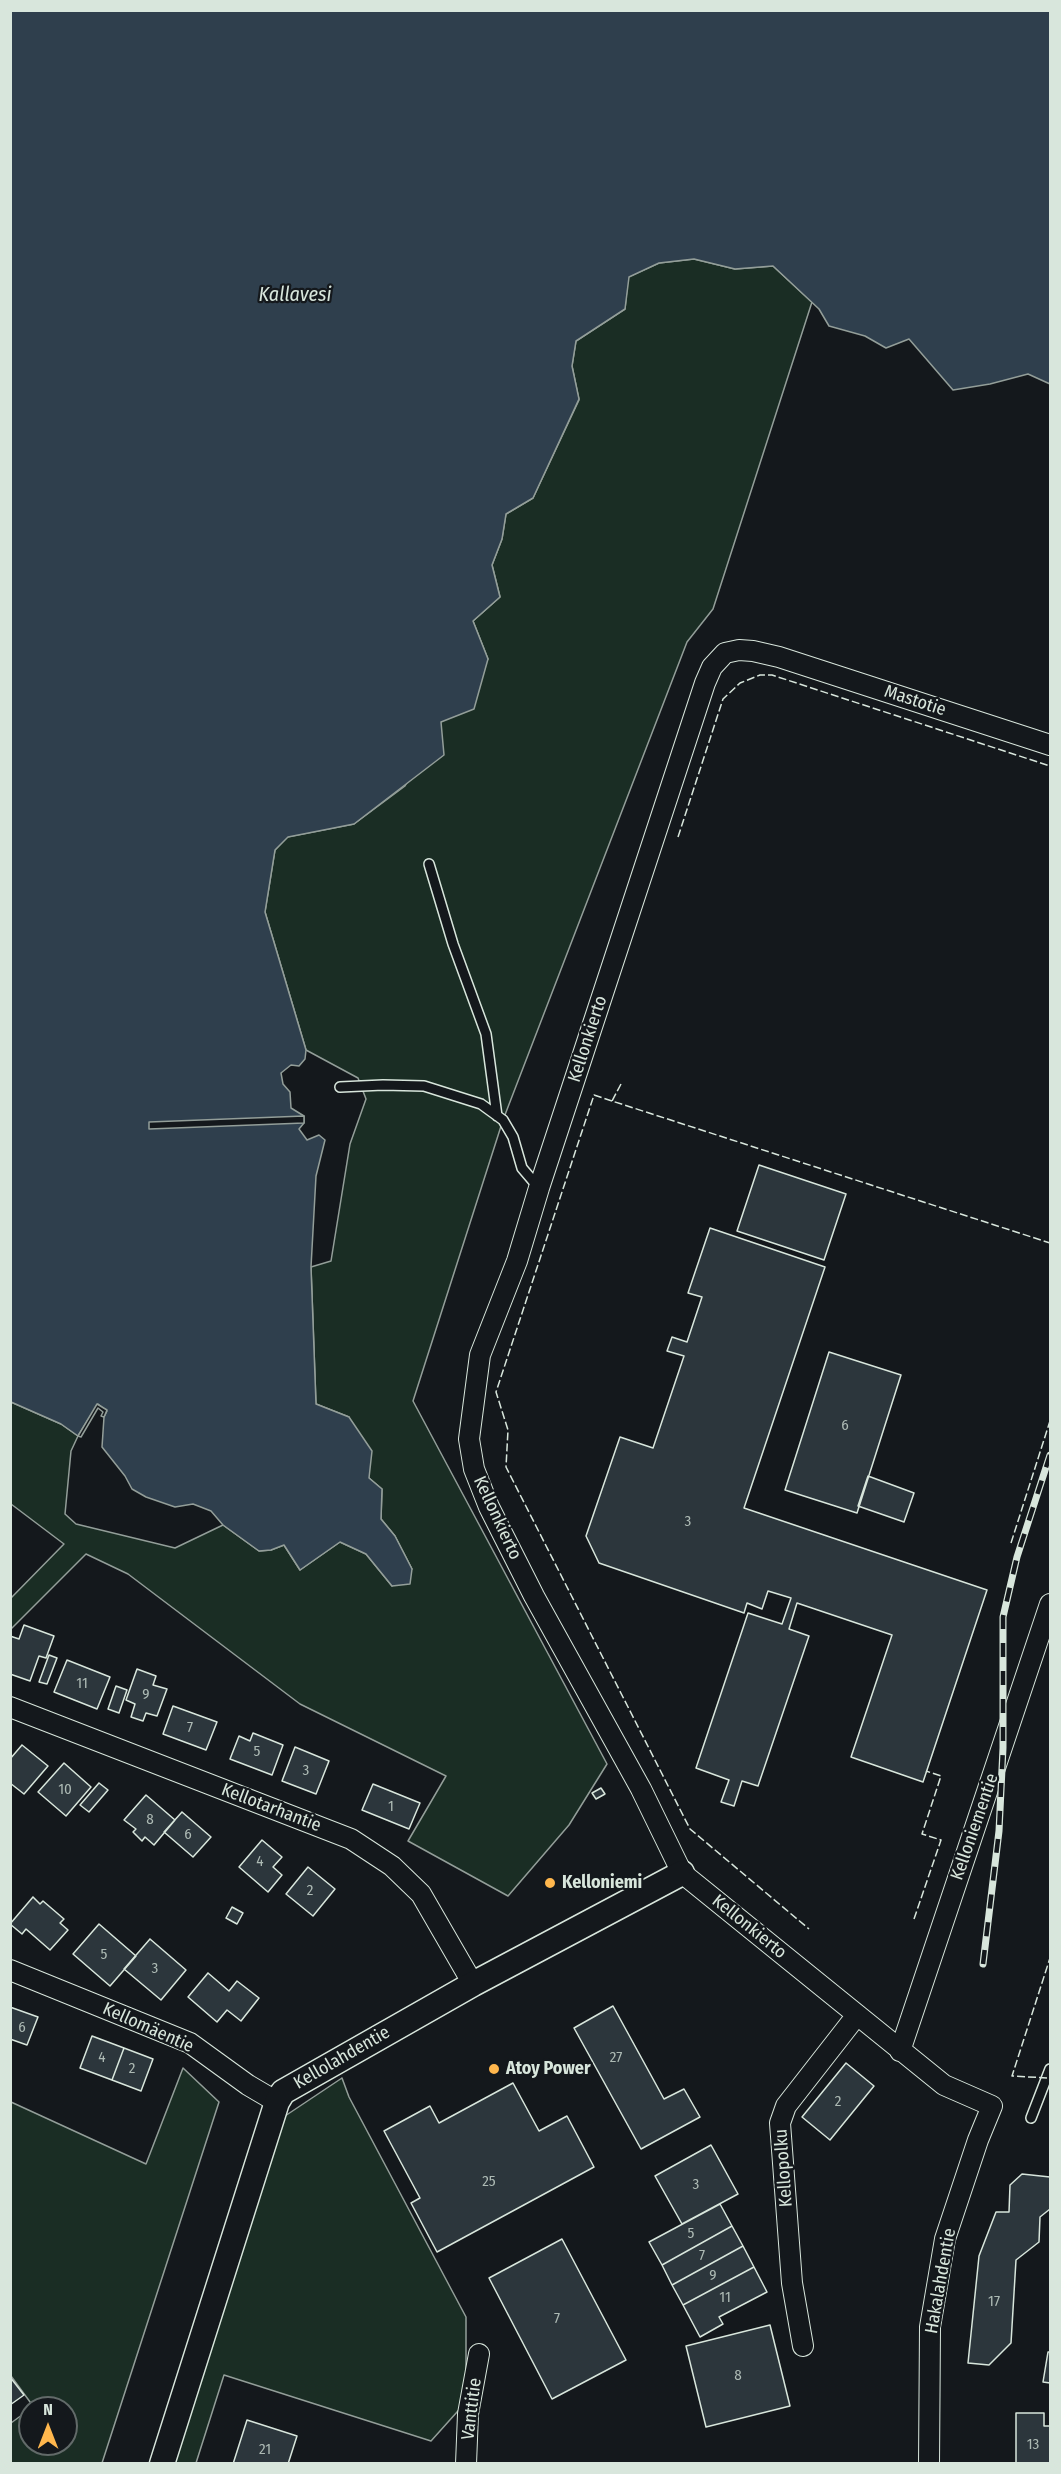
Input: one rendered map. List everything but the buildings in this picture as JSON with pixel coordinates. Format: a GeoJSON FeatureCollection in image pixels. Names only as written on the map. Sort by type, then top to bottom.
{"type":"FeatureCollection","features":[{"type":"Feature","properties":{"kind":"street","name":"Kellonkierto"},"geometry":{"type":"LineString","coordinates":[[779,657],[739,650],[725,653],[712,667],[705,682],[517,1261],[480,1355],[469,1439],[474,1469],[489,1507],[640,1789],[682,1873],[944,2085],[992,2106]]}},
{"type":"Feature","properties":{"kind":"street","name":"Mastotie"},"geometry":{"type":"LineString","coordinates":[[779,657],[1050,745]]}},
{"type":"Feature","properties":{"kind":"street","name":"Kelloniementie"},"geometry":{"type":"LineString","coordinates":[[900,2051],[1050,1604]]}},
{"type":"Feature","properties":{"kind":"street","name":"Kellotarhantie"},"geometry":{"type":"LineString","coordinates":[[10,1707],[351,1839],[392,1866],[421,1894],[473,1984]]}},
{"type":"Feature","properties":{"kind":"street","name":"Kellolahdentie"},"geometry":{"type":"LineString","coordinates":[[162,2463],[277,2102],[283,2092],[473,1984],[682,1873]]}},
{"type":"Feature","properties":{"kind":"street","name":"Kellomäentie"},"geometry":{"type":"LineString","coordinates":[[10,1970],[190,2043],[248,2085],[277,2102]]}},
{"type":"Feature","properties":{"kind":"street","name":"Kellopolku"},"geometry":{"type":"LineString","coordinates":[[803,2346],[792,2283],[780,2123],[786,2106],[856,2015]]}},
{"type":"Feature","properties":{"kind":"street","name":"Hakalahdentie"},"geometry":{"type":"LineString","coordinates":[[929,2463],[930,2327],[945,2240],[992,2106]]}},
{"type":"Feature","properties":{"kind":"street","name":"Vanttitie"},"geometry":{"type":"LineString","coordinates":[[466,2463],[468,2414],[479,2354]]}},
{"type":"Feature","properties":{"kind":"lane"},"geometry":{"type":"LineString","coordinates":[[429,864],[453,944],[486,1034],[497,1116]]}},
{"type":"Feature","properties":{"kind":"lane"},"geometry":{"type":"LineString","coordinates":[[340,1087],[424,1086],[481,1104],[503,1120],[513,1137],[522,1168],[539,1188]]}},
{"type":"Feature","properties":{"kind":"lane"},"geometry":{"type":"LineString","coordinates":[[1031,2118],[1050,2069]]}},
{"type":"Feature","properties":{"kind":"green space"},"geometry":{"type":"Polygon","coordinates":[[[694,259],[735,269],[773,266],[812,302],[713,609],[687,642],[503,1120],[413,1401],[607,1764],[569,1825],[508,1896],[408,1841],[446,1776],[300,1704],[128,1574],[86,1554],[11,1629],[11,1598],[64,1544],[11,1504],[11,1402],[61,1424],[78,1436],[71,1451],[65,1514],[76,1524],[175,1548],[223,1525],[259,1551],[271,1550],[284,1545],[300,1570],[340,1542],[366,1554],[392,1586],[412,1569],[395,1536],[381,1519],[382,1489],[369,1478],[349,1417],[316,1404],[311,1267],[331,1261],[350,1144],[366,1099],[358,1078],[306,1050],[265,912],[275,850],[287,837],[354,824],[405,786],[441,722],[488,659],[473,621],[500,597],[492,565],[502,539],[506,514],[533,498],[579,400],[572,366],[576,341],[625,309],[628,277],[659,263],[694,259]]]}},
{"type":"Feature","properties":{"kind":"green space"},"geometry":{"type":"Polygon","coordinates":[[[183,2068],[219,2102],[102,2463],[11,2463],[11,2423],[18,2418],[18,2456],[78,2456],[78,2396],[26,2396],[11,2376],[11,2102],[146,2164],[183,2068]]]}},
{"type":"Feature","properties":{"kind":"green space"},"geometry":{"type":"Polygon","coordinates":[[[342,2078],[349,2097],[466,2317],[466,2402],[431,2441],[224,2375],[196,2463],[174,2464],[285,2116],[342,2078]]]}},
{"type":"Feature","properties":{"kind":"water","name":"Kallavesi"},"geometry":{"type":"Polygon","coordinates":[[[11,11],[1050,11],[1050,384],[1028,374],[990,384],[953,390],[909,339],[886,348],[865,336],[829,326],[819,309],[773,266],[735,269],[694,259],[659,263],[629,277],[625,309],[576,341],[572,366],[579,399],[533,498],[506,514],[502,539],[492,565],[500,597],[473,621],[488,659],[474,709],[441,722],[444,755],[354,824],[288,837],[275,850],[265,912],[306,1050],[305,1059],[299,1066],[291,1065],[281,1073],[283,1084],[290,1092],[291,1108],[304,1116],[304,1123],[299,1129],[307,1140],[319,1135],[325,1140],[316,1176],[311,1267],[316,1404],[349,1417],[372,1451],[369,1478],[382,1489],[381,1519],[395,1536],[412,1569],[410,1584],[392,1586],[366,1554],[340,1542],[300,1570],[284,1545],[271,1550],[259,1551],[223,1525],[211,1511],[193,1504],[175,1507],[146,1497],[132,1489],[125,1476],[102,1447],[104,1417],[107,1411],[98,1404],[78,1436],[61,1424],[11,1402],[11,11]]]}},
{"type":"Feature","properties":{"kind":"pier"},"geometry":{"type":"Polygon","coordinates":[[[304,1116],[304,1123],[149,1129],[149,1122],[304,1116]]]}},
{"type":"Feature","properties":{"kind":"pier"},"geometry":{"type":"Polygon","coordinates":[[[97,1404],[107,1410],[104,1417],[101,1416],[103,1412],[98,1408],[81,1437],[78,1436],[97,1404]]]}},
{"type":"Feature","properties":{"kind":"railway"},"geometry":{"type":"LineString","coordinates":[[983,1964],[999,1831],[1003,1748],[1003,1617],[1017,1557],[1050,1455]]}},
{"type":"Feature","properties":{"kind":"fence"},"geometry":{"type":"LineString","coordinates":[[678,837],[723,699],[740,683],[760,675],[772,675],[1050,766]]}},
{"type":"Feature","properties":{"kind":"fence"},"geometry":{"type":"LineString","coordinates":[[621,1084],[612,1101],[1050,1243]]}},
{"type":"Feature","properties":{"kind":"fence"},"geometry":{"type":"LineString","coordinates":[[612,1101],[594,1095],[496,1392],[508,1430],[506,1467],[690,1829],[809,1929]]}},
{"type":"Feature","properties":{"kind":"fence"},"geometry":{"type":"LineString","coordinates":[[1011,1543],[1050,1421]]}},
{"type":"Feature","properties":{"kind":"fence"},"geometry":{"type":"LineString","coordinates":[[914,1919],[941,1840],[922,1834],[941,1776],[926,1771]]}},
{"type":"Feature","properties":{"kind":"fence"},"geometry":{"type":"LineString","coordinates":[[1047,2078],[1012,2076],[1050,1958]]}},
{"type":"Feature","properties":{"kind":"place","name":"Kelloniemi"},"geometry":{"type":"Point","coordinates":[550,1883]}},
{"type":"Feature","properties":{"kind":"place","name":"Atoy Power"},"geometry":{"type":"Point","coordinates":[494,2069]}}]}
